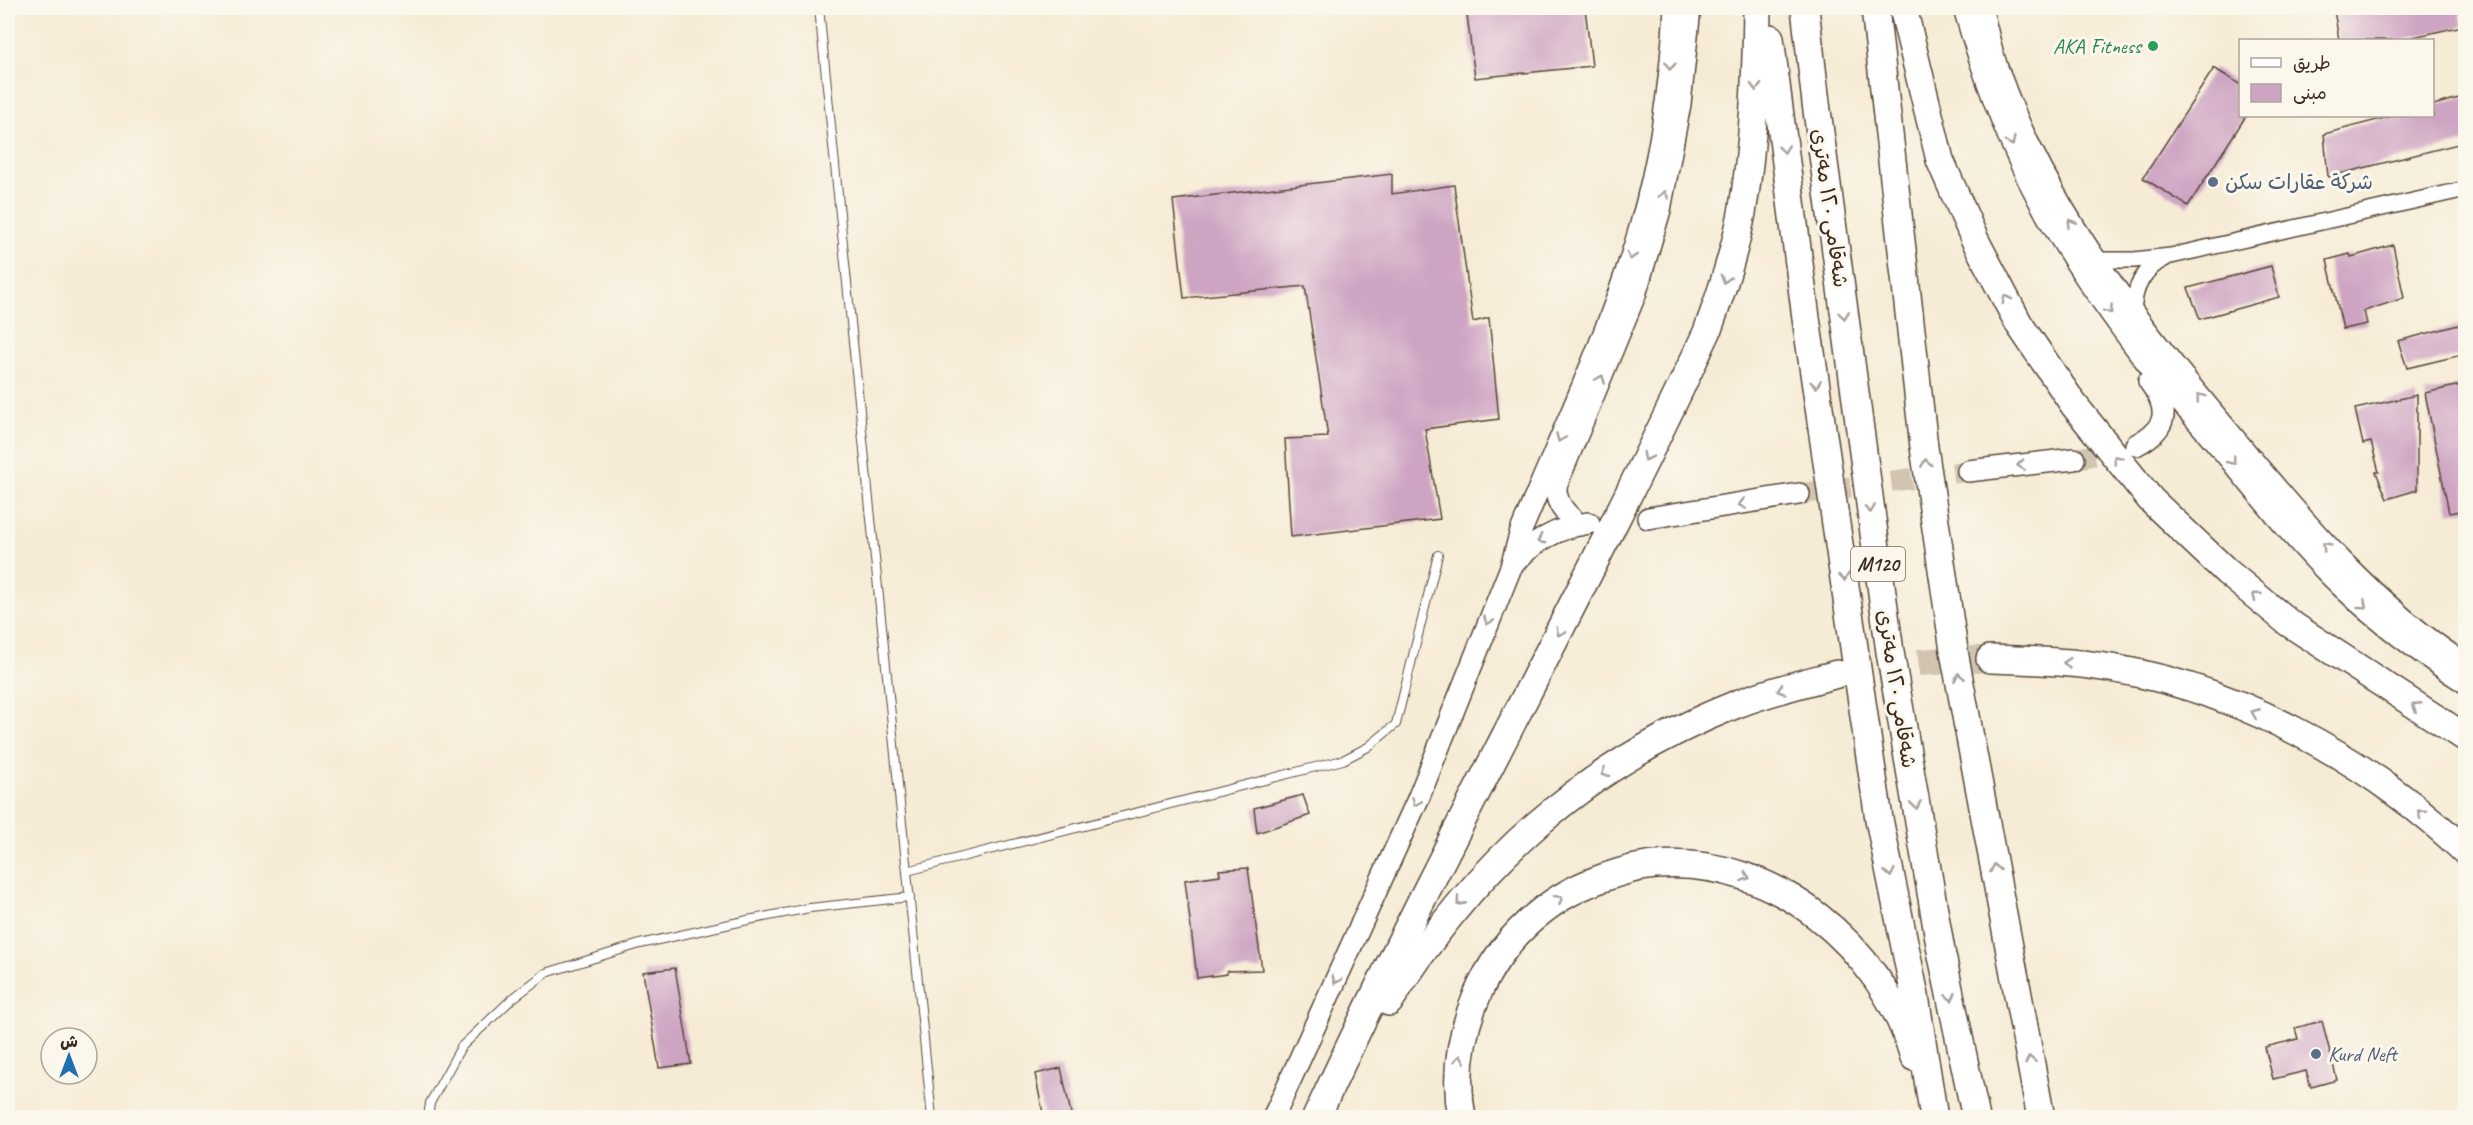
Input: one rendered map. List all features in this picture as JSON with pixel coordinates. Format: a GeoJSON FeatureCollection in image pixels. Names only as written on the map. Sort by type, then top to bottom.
{"type":"FeatureCollection","features":[{"type":"Feature","properties":{"kind":"highway"},"geometry":{"type":"LineString","coordinates":[[1318,1118],[1358,1027],[1600,552],[1707,332],[1725,282],[1742,214],[1756,94],[1757,8]]}},
{"type":"Feature","properties":{"kind":"highway"},"geometry":{"type":"LineString","coordinates":[[1766,8],[1806,318],[1879,819],[1915,996],[1933,1118]]}},
{"type":"Feature","properties":{"kind":"highway","name":"شەقامی ١٢٠ مەتری"},"geometry":{"type":"LineString","coordinates":[[1805,8],[1817,114],[1890,652],[1941,951],[1976,1118]]}},
{"type":"Feature","properties":{"kind":"highway"},"geometry":{"type":"LineString","coordinates":[[1875,8],[1924,447],[1955,657],[2041,1118]]}},
{"type":"Feature","properties":{"kind":"highway"},"geometry":{"type":"LineString","coordinates":[[1903,8],[1940,160],[1975,240],[2019,324],[2074,405],[2151,500],[2227,572],[2289,623],[2466,738]]}},
{"type":"Feature","properties":{"kind":"highway"},"geometry":{"type":"LineString","coordinates":[[1990,659],[2092,665],[2195,690],[2259,714],[2321,745],[2375,779],[2421,812],[2466,852]]}},
{"type":"Feature","properties":{"kind":"highway"},"geometry":{"type":"LineString","coordinates":[[1318,1118],[1407,972],[1446,918],[1513,845],[1548,815],[1600,776],[1650,745],[1738,704],[1837,674]]}},
{"type":"Feature","properties":{"kind":"highway"},"geometry":{"type":"LineString","coordinates":[[1462,1118],[1459,1073],[1465,1030],[1478,993],[1495,961],[1509,943],[1545,908],[1565,894],[1623,871],[1656,865],[1709,868],[1743,876],[1796,901],[1834,929],[1874,976],[1894,1011],[1912,1050],[1933,1118]]}},
{"type":"Feature","properties":{"kind":"street"},"geometry":{"type":"LineString","coordinates":[[1273,1118],[1418,799],[1511,567],[1521,531],[1597,349],[1639,231],[1659,145],[1670,71],[1675,8]]}},
{"type":"Feature","properties":{"kind":"street"},"geometry":{"type":"LineString","coordinates":[[1511,567],[1522,553],[1536,542],[1585,524],[1568,516],[1559,501],[1556,486],[1635,295],[1658,219],[1679,116],[1690,8]]}},
{"type":"Feature","properties":{"kind":"street"},"geometry":{"type":"LineString","coordinates":[[1964,8],[1987,82],[2030,183],[2082,270],[2146,361],[2271,510],[2341,585],[2428,659],[2466,683]]}},
{"type":"Feature","properties":{"kind":"street"},"geometry":{"type":"LineString","coordinates":[[1981,8],[1998,72],[2016,117],[2056,197],[2133,315],[2322,542],[2394,610],[2466,665]]}},
{"type":"Feature","properties":{"kind":"street"},"geometry":{"type":"LineString","coordinates":[[2096,260],[2134,260],[2171,256],[2466,189]]}},
{"type":"Feature","properties":{"kind":"street"},"geometry":{"type":"LineString","coordinates":[[2133,315],[2136,290],[2142,279],[2154,265],[2171,256]]}},
{"type":"Feature","properties":{"kind":"street"},"geometry":{"type":"LineString","coordinates":[[2136,446],[2158,429],[2164,413],[2162,399],[2146,376],[2146,361]]}},
{"type":"Feature","properties":{"kind":"street"},"geometry":{"type":"LineString","coordinates":[[1968,471],[2074,459]]}},
{"type":"Feature","properties":{"kind":"street"},"geometry":{"type":"LineString","coordinates":[[1648,518],[1799,494]]}},
{"type":"Feature","properties":{"kind":"lane"},"geometry":{"type":"LineString","coordinates":[[819,8],[932,1118]]}},
{"type":"Feature","properties":{"kind":"lane"},"geometry":{"type":"LineString","coordinates":[[907,871],[1343,760],[1368,747],[1396,724],[1438,555]]}},
{"type":"Feature","properties":{"kind":"lane"},"geometry":{"type":"LineString","coordinates":[[428,1118],[430,1102],[461,1047],[512,999],[546,973],[640,944],[748,920],[810,908],[910,897]]}},
{"type":"Feature","properties":{"kind":"building"},"geometry":{"type":"Polygon","coordinates":[[[1536,8],[1585,8],[1592,66],[1475,78],[1467,15],[1536,8]]]}},
{"type":"Feature","properties":{"kind":"building"},"geometry":{"type":"Polygon","coordinates":[[[2345,8],[2459,8],[2463,26],[2404,39],[2339,39],[2334,10],[2345,8]]]}},
{"type":"Feature","properties":{"kind":"building"},"geometry":{"type":"Polygon","coordinates":[[[2214,68],[2239,84],[2239,117],[2245,117],[2188,206],[2143,178],[2214,68]]]}},
{"type":"Feature","properties":{"kind":"building"},"geometry":{"type":"Polygon","coordinates":[[[2466,96],[2466,142],[2328,177],[2324,134],[2388,117],[2434,117],[2434,105],[2466,96]]]}},
{"type":"Feature","properties":{"kind":"building"},"geometry":{"type":"Polygon","coordinates":[[[1392,174],[1392,194],[1454,185],[1473,322],[1489,318],[1499,419],[1425,429],[1440,519],[1291,537],[1285,439],[1328,437],[1305,286],[1184,298],[1173,200],[1392,174]]]}},
{"type":"Feature","properties":{"kind":"building"},"geometry":{"type":"Polygon","coordinates":[[[2393,245],[2404,298],[2364,311],[2367,324],[2343,329],[2327,260],[2350,254],[2351,257],[2393,245]]]}},
{"type":"Feature","properties":{"kind":"building"},"geometry":{"type":"Polygon","coordinates":[[[2271,266],[2279,297],[2200,319],[2188,288],[2271,266]]]}},
{"type":"Feature","properties":{"kind":"building"},"geometry":{"type":"Polygon","coordinates":[[[2466,323],[2466,354],[2407,368],[2398,341],[2466,323]]]}},
{"type":"Feature","properties":{"kind":"building"},"geometry":{"type":"Polygon","coordinates":[[[2460,385],[2466,406],[2466,510],[2449,513],[2425,393],[2460,385]]]}},
{"type":"Feature","properties":{"kind":"building"},"geometry":{"type":"Polygon","coordinates":[[[2417,395],[2417,490],[2387,499],[2376,472],[2379,472],[2371,442],[2363,444],[2355,409],[2417,395]]]}},
{"type":"Feature","properties":{"kind":"building"},"geometry":{"type":"Polygon","coordinates":[[[1303,795],[1310,815],[1257,833],[1254,808],[1303,795]]]}},
{"type":"Feature","properties":{"kind":"building"},"geometry":{"type":"Polygon","coordinates":[[[1248,868],[1262,970],[1227,971],[1227,974],[1197,978],[1185,880],[1220,875],[1219,870],[1248,868]]]}},
{"type":"Feature","properties":{"kind":"building"},"geometry":{"type":"Polygon","coordinates":[[[675,968],[691,1064],[659,1068],[643,972],[675,968]]]}},
{"type":"Feature","properties":{"kind":"building"},"geometry":{"type":"Polygon","coordinates":[[[2322,1021],[2337,1080],[2311,1087],[2306,1071],[2273,1079],[2265,1047],[2298,1039],[2295,1028],[2322,1021]]]}},
{"type":"Feature","properties":{"kind":"building"},"geometry":{"type":"Polygon","coordinates":[[[1061,1068],[1072,1118],[1044,1118],[1035,1074],[1061,1068]]]}},
{"type":"Feature","properties":{"kind":"tunnel"},"geometry":{"type":"LineString","coordinates":[[2074,459],[2124,449]]}},
{"type":"Feature","properties":{"kind":"tunnel"},"geometry":{"type":"LineString","coordinates":[[1799,494],[1968,471]]}},
{"type":"Feature","properties":{"kind":"tunnel"},"geometry":{"type":"LineString","coordinates":[[1837,674],[1913,663],[1990,659]]}},
{"type":"Feature","properties":{"kind":"place","name":"AKA Fitness"},"geometry":{"type":"Point","coordinates":[2153,46]}},
{"type":"Feature","properties":{"kind":"place","name":"شركة عقارات سكن"},"geometry":{"type":"Point","coordinates":[2213,182]}},
{"type":"Feature","properties":{"kind":"place","name":"Kurd Neft"},"geometry":{"type":"Point","coordinates":[2316,1054]}}]}
